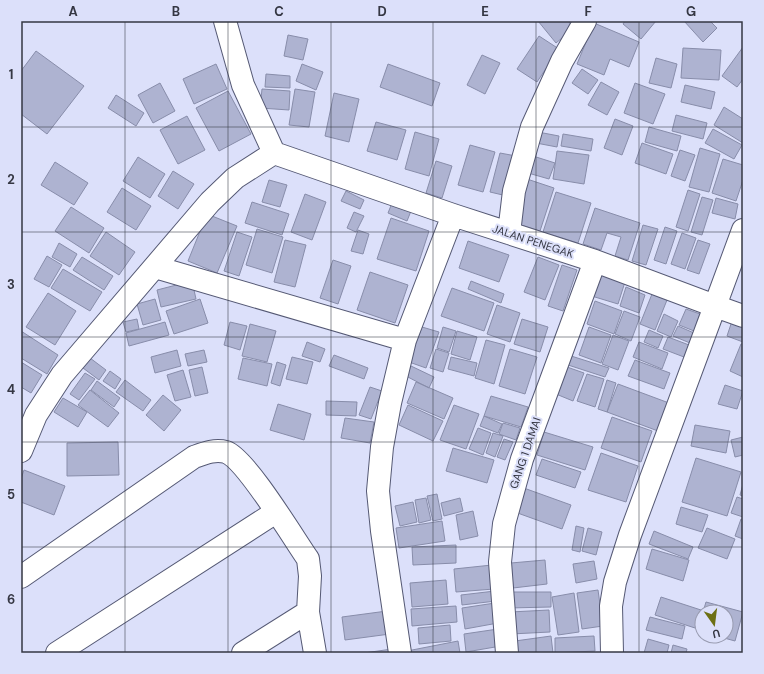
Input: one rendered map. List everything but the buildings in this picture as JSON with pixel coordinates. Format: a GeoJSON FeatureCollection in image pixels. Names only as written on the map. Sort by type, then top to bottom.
{"type":"FeatureCollection","features":[{"type":"Feature","properties":{"kind":"street"},"geometry":{"type":"LineString","coordinates":[[21,451],[36,414],[62,375],[210,202],[234,178],[274,153],[243,85],[225,21]]}},
{"type":"Feature","properties":{"kind":"street"},"geometry":{"type":"LineString","coordinates":[[509,233],[514,190],[532,127],[562,61],[585,21]]}},
{"type":"Feature","properties":{"kind":"street","name":"JALAN PENEGAK"},"geometry":{"type":"LineString","coordinates":[[274,153],[453,215],[595,261],[743,316]]}},
{"type":"Feature","properties":{"kind":"street"},"geometry":{"type":"LineString","coordinates":[[400,653],[382,531],[378,490],[382,446],[390,403],[405,340],[453,215]]}},
{"type":"Feature","properties":{"kind":"street"},"geometry":{"type":"LineString","coordinates":[[612,653],[611,606],[614,582],[743,230]]}},
{"type":"Feature","properties":{"kind":"street","name":"GANG 1 DAMAI"},"geometry":{"type":"LineString","coordinates":[[507,653],[500,562],[504,524],[522,459],[595,261]]}},
{"type":"Feature","properties":{"kind":"street"},"geometry":{"type":"LineString","coordinates":[[155,267],[405,340]]}},
{"type":"Feature","properties":{"kind":"street"},"geometry":{"type":"LineString","coordinates":[[21,577],[194,457],[213,451],[228,453],[245,467],[308,559],[310,576],[308,612],[314,653]]}},
{"type":"Feature","properties":{"kind":"street"},"geometry":{"type":"LineString","coordinates":[[57,653],[276,512]]}},
{"type":"Feature","properties":{"kind":"street"},"geometry":{"type":"LineString","coordinates":[[243,653],[308,612]]}}]}
